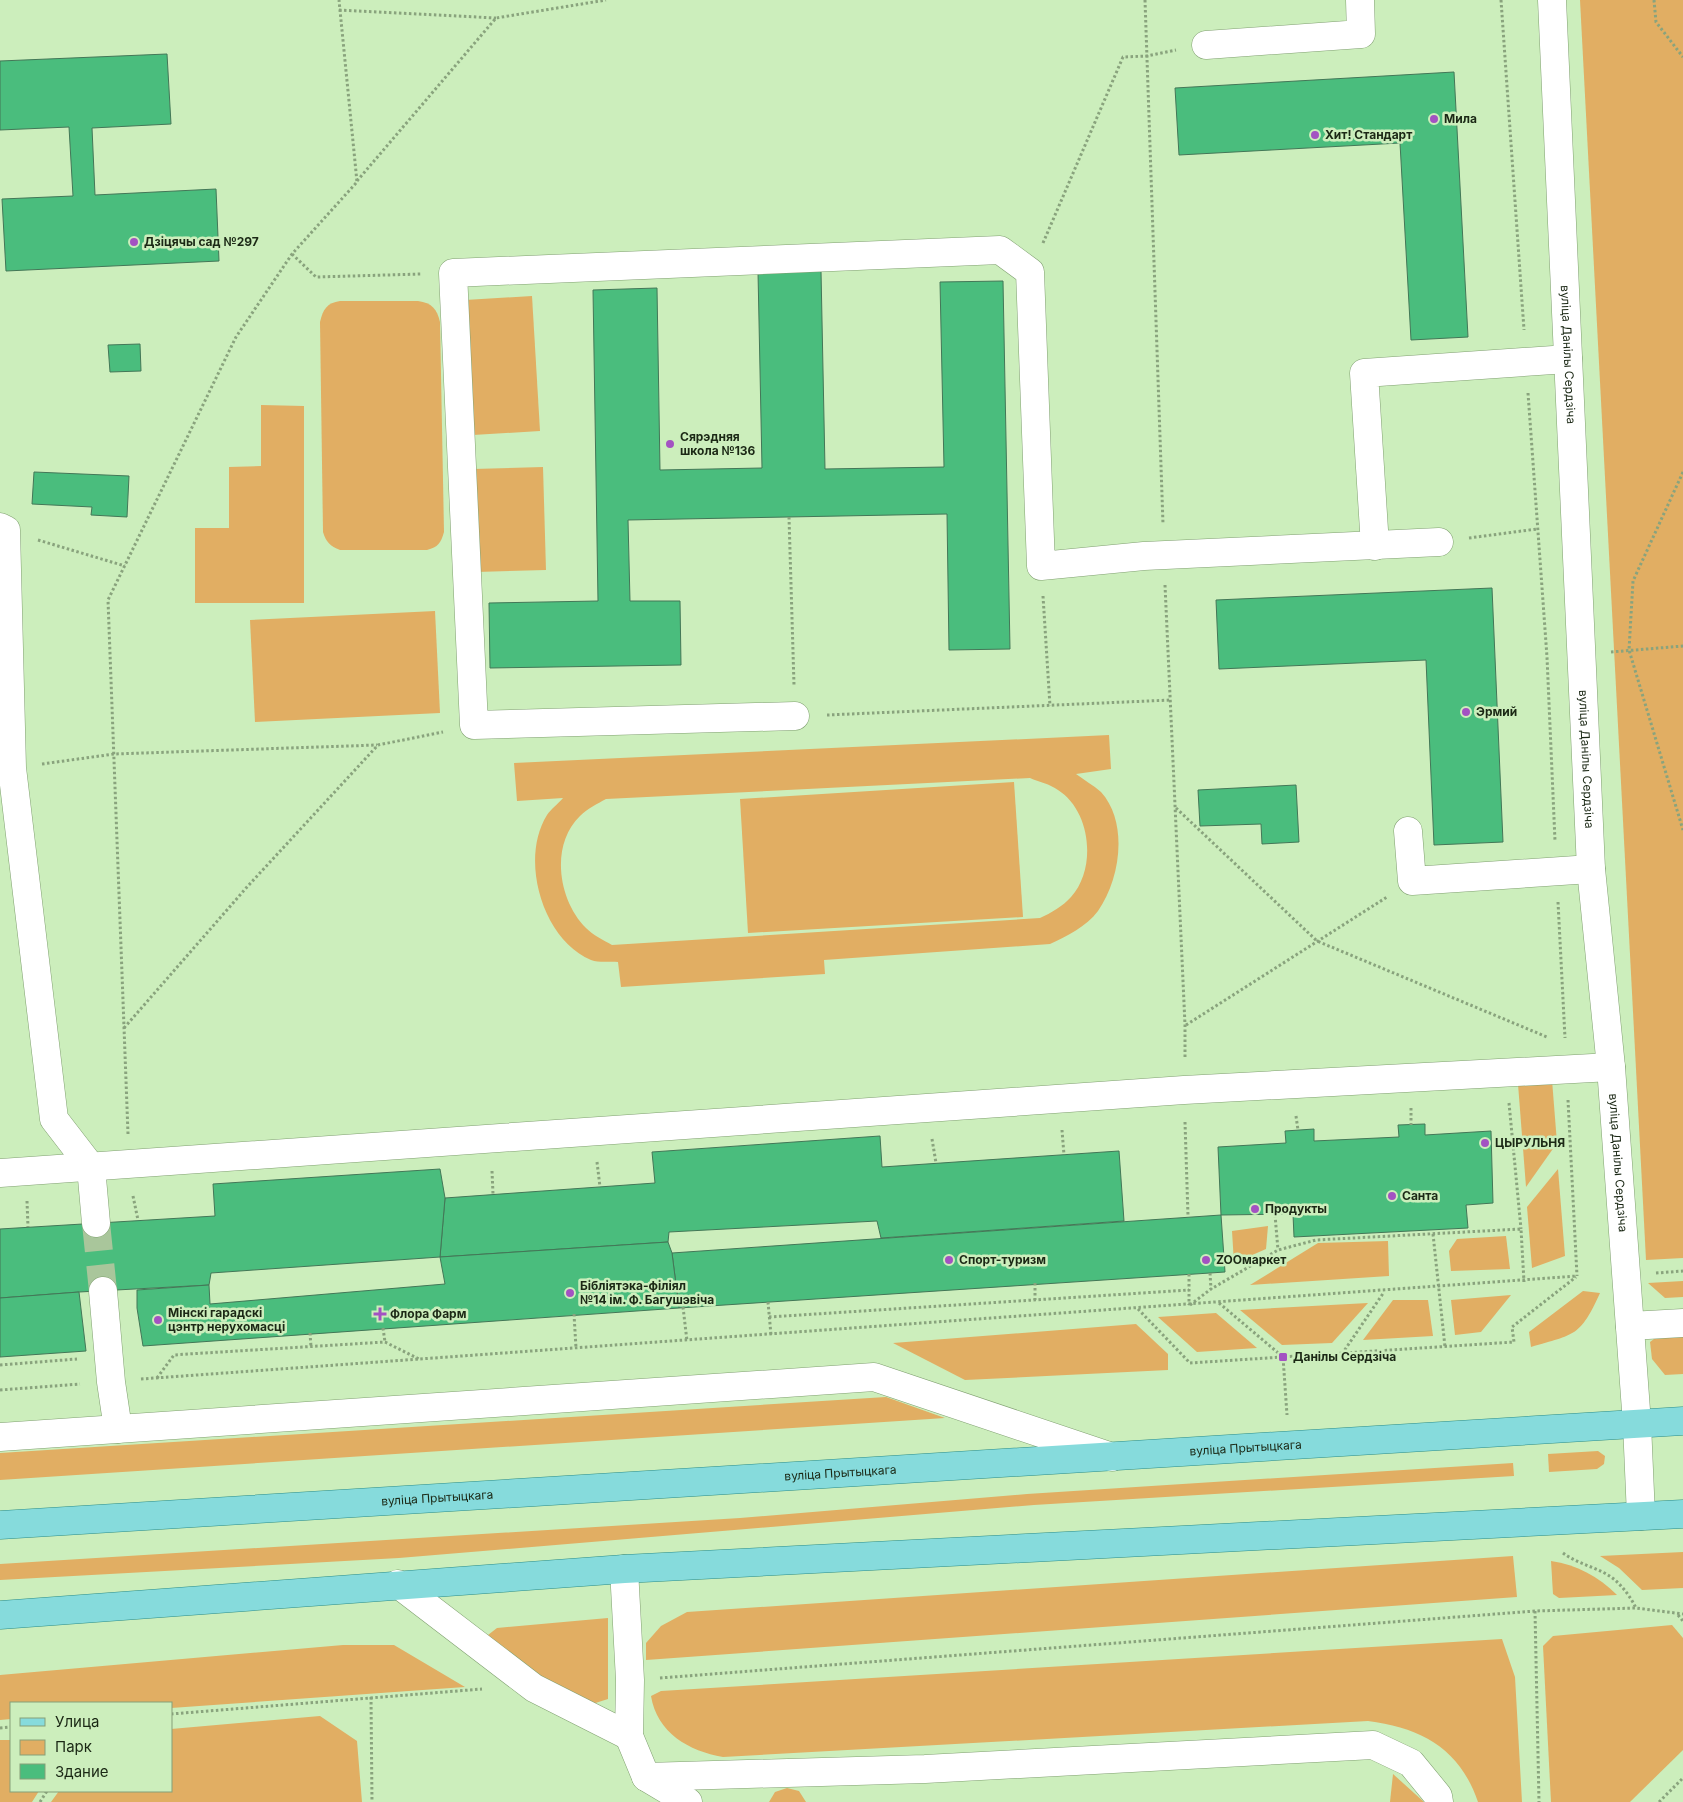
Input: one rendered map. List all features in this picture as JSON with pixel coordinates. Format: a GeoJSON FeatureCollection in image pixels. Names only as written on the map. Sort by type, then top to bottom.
{"type":"FeatureCollection","features":[{"type":"Feature","properties":{"kind":"main road","name":"вуліца Прытыцкага"},"geometry":{"type":"LineString","coordinates":[[0,1525],[1683,1422]]}},
{"type":"Feature","properties":{"kind":"main road"},"geometry":{"type":"LineString","coordinates":[[0,1615],[398,1584],[624,1569],[1683,1514]]}},
{"type":"Feature","properties":{"kind":"street"},"geometry":{"type":"LineString","coordinates":[[1206,44],[1362,34],[1360,0]]}},
{"type":"Feature","properties":{"kind":"street","name":"вуліца Данілы Сердзіча"},"geometry":{"type":"LineString","coordinates":[[1552,0],[1591,869],[1611,1067],[1637,1424],[1641,1516]]}},
{"type":"Feature","properties":{"kind":"street"},"geometry":{"type":"LineString","coordinates":[[794,716],[474,725],[453,273],[1000,250],[1030,272],[1041,566],[1144,556],[1439,542]]}},
{"type":"Feature","properties":{"kind":"street"},"geometry":{"type":"LineString","coordinates":[[1375,546],[1364,374],[1568,359]]}},
{"type":"Feature","properties":{"kind":"street"},"geometry":{"type":"LineString","coordinates":[[3,529],[12,768],[54,1119],[90,1167],[96,1223]]}},
{"type":"Feature","properties":{"kind":"street"},"geometry":{"type":"LineString","coordinates":[[1408,831],[1412,881],[1591,869]]}},
{"type":"Feature","properties":{"kind":"street"},"geometry":{"type":"LineString","coordinates":[[0,1172],[1184,1090],[1566,1058],[1611,1067]]}},
{"type":"Feature","properties":{"kind":"street"},"geometry":{"type":"LineString","coordinates":[[103,1290],[111,1382],[118,1429]]}},
{"type":"Feature","properties":{"kind":"street"},"geometry":{"type":"LineString","coordinates":[[1630,1326],[1683,1323]]}},
{"type":"Feature","properties":{"kind":"street"},"geometry":{"type":"LineString","coordinates":[[0,1437],[874,1377],[1114,1457]]}},
{"type":"Feature","properties":{"kind":"street"},"geometry":{"type":"LineString","coordinates":[[624,1569],[630,1680],[629,1736],[646,1777],[688,1802]]}},
{"type":"Feature","properties":{"kind":"street"},"geometry":{"type":"LineString","coordinates":[[398,1584],[534,1688],[629,1736]]}},
{"type":"Feature","properties":{"kind":"street"},"geometry":{"type":"LineString","coordinates":[[646,1777],[1003,1765],[1373,1745],[1411,1763],[1438,1796],[1439,1802]]}},
{"type":"Feature","properties":{"kind":"path"},"geometry":{"type":"LineString","coordinates":[[338,0],[357,182]]}},
{"type":"Feature","properties":{"kind":"path"},"geometry":{"type":"LineString","coordinates":[[339,10],[496,18],[606,0]]}},
{"type":"Feature","properties":{"kind":"path"},"geometry":{"type":"LineString","coordinates":[[1501,0],[1546,657],[1577,1276]]}},
{"type":"Feature","properties":{"kind":"path"},"geometry":{"type":"LineString","coordinates":[[1654,0],[1656,22],[1683,57]]}},
{"type":"Feature","properties":{"kind":"path"},"geometry":{"type":"LineString","coordinates":[[129,1163],[108,600],[236,337],[292,254],[357,182],[496,18]]}},
{"type":"Feature","properties":{"kind":"path"},"geometry":{"type":"LineString","coordinates":[[1030,272],[1123,57],[1147,56],[1206,44]]}},
{"type":"Feature","properties":{"kind":"path"},"geometry":{"type":"LineString","coordinates":[[292,254],[316,277],[453,273]]}},
{"type":"Feature","properties":{"kind":"path"},"geometry":{"type":"LineString","coordinates":[[1683,472],[1633,581],[1629,650],[1683,830]]}},
{"type":"Feature","properties":{"kind":"path"},"geometry":{"type":"LineString","coordinates":[[790,517],[794,716],[1171,700]]}},
{"type":"Feature","properties":{"kind":"path"},"geometry":{"type":"LineString","coordinates":[[3,529],[125,566]]}},
{"type":"Feature","properties":{"kind":"path"},"geometry":{"type":"LineString","coordinates":[[1439,542],[1537,529]]}},
{"type":"Feature","properties":{"kind":"path"},"geometry":{"type":"LineString","coordinates":[[1041,566],[1050,706]]}},
{"type":"Feature","properties":{"kind":"path"},"geometry":{"type":"LineString","coordinates":[[12,768],[114,754],[378,745],[474,725]]}},
{"type":"Feature","properties":{"kind":"path"},"geometry":{"type":"LineString","coordinates":[[124,1028],[247,887],[378,745]]}},
{"type":"Feature","properties":{"kind":"path"},"geometry":{"type":"LineString","coordinates":[[1176,808],[1317,941],[1566,1058]]}},
{"type":"Feature","properties":{"kind":"path"},"geometry":{"type":"LineString","coordinates":[[1185,1025],[1412,881]]}},
{"type":"Feature","properties":{"kind":"path"},"geometry":{"type":"LineString","coordinates":[[1184,1090],[1188,1216]]}},
{"type":"Feature","properties":{"kind":"path"},"geometry":{"type":"LineString","coordinates":[[1509,1100],[1524,1282]]}},
{"type":"Feature","properties":{"kind":"path"},"geometry":{"type":"LineString","coordinates":[[1411,1105],[1411,1125]]}},
{"type":"Feature","properties":{"kind":"path"},"geometry":{"type":"LineString","coordinates":[[1296,1111],[1298,1130]]}},
{"type":"Feature","properties":{"kind":"path"},"geometry":{"type":"LineString","coordinates":[[1062,1126],[1064,1154]]}},
{"type":"Feature","properties":{"kind":"path"},"geometry":{"type":"LineString","coordinates":[[931,1132],[936,1163]]}},
{"type":"Feature","properties":{"kind":"path"},"geometry":{"type":"LineString","coordinates":[[1275,1215],[1278,1250]]}},
{"type":"Feature","properties":{"kind":"path"},"geometry":{"type":"LineString","coordinates":[[1189,1306],[1211,1289],[1278,1250],[1316,1240],[1398,1234],[1521,1229]]}},
{"type":"Feature","properties":{"kind":"path"},"geometry":{"type":"LineString","coordinates":[[1433,1234],[1445,1347]]}},
{"type":"Feature","properties":{"kind":"path"},"geometry":{"type":"LineString","coordinates":[[1648,1273],[1683,1271]]}},
{"type":"Feature","properties":{"kind":"path"},"geometry":{"type":"LineString","coordinates":[[1210,1273],[1211,1289]]}},
{"type":"Feature","properties":{"kind":"path"},"geometry":{"type":"LineString","coordinates":[[1188,1274],[1189,1306]]}},
{"type":"Feature","properties":{"kind":"path"},"geometry":{"type":"LineString","coordinates":[[0,1390],[1524,1282],[1577,1276]]}},
{"type":"Feature","properties":{"kind":"path"},"geometry":{"type":"LineString","coordinates":[[1138,1309],[1190,1364],[1514,1342],[1512,1327],[1577,1276]]}},
{"type":"Feature","properties":{"kind":"path"},"geometry":{"type":"LineString","coordinates":[[1035,1283],[1035,1300]]}},
{"type":"Feature","properties":{"kind":"path"},"geometry":{"type":"LineString","coordinates":[[770,1318],[1189,1290]]}},
{"type":"Feature","properties":{"kind":"path"},"geometry":{"type":"LineString","coordinates":[[1342,1354],[1385,1291]]}},
{"type":"Feature","properties":{"kind":"path"},"geometry":{"type":"LineString","coordinates":[[768,1302],[771,1335]]}},
{"type":"Feature","properties":{"kind":"path"},"geometry":{"type":"LineString","coordinates":[[1219,1303],[1283,1358],[1290,1445]]}},
{"type":"Feature","properties":{"kind":"path"},"geometry":{"type":"LineString","coordinates":[[683,1307],[686,1341]]}},
{"type":"Feature","properties":{"kind":"path"},"geometry":{"type":"LineString","coordinates":[[574,1314],[576,1348]]}},
{"type":"Feature","properties":{"kind":"path"},"geometry":{"type":"LineString","coordinates":[[383,1328],[385,1342]]}},
{"type":"Feature","properties":{"kind":"path"},"geometry":{"type":"LineString","coordinates":[[310,1333],[311,1347]]}},
{"type":"Feature","properties":{"kind":"path"},"geometry":{"type":"LineString","coordinates":[[156,1378],[174,1355],[385,1342],[421,1360]]}},
{"type":"Feature","properties":{"kind":"path"},"geometry":{"type":"LineString","coordinates":[[0,1365],[62,1360]]}},
{"type":"Feature","properties":{"kind":"path"},"geometry":{"type":"LineString","coordinates":[[1526,1523],[1574,1561],[1614,1579],[1629,1594],[1636,1608]]}},
{"type":"Feature","properties":{"kind":"path"},"geometry":{"type":"LineString","coordinates":[[630,1680],[1535,1611],[1636,1608],[1678,1615],[1683,1614]]}},
{"type":"Feature","properties":{"kind":"path"},"geometry":{"type":"LineString","coordinates":[[1535,1611],[1539,1802]]}},
{"type":"Feature","properties":{"kind":"path"},"geometry":{"type":"LineString","coordinates":[[1678,1615],[1683,1621]]}},
{"type":"Feature","properties":{"kind":"path"},"geometry":{"type":"LineString","coordinates":[[172,1714],[485,1689]]}},
{"type":"Feature","properties":{"kind":"path"},"geometry":{"type":"LineString","coordinates":[[371,1697],[372,1802]]}},
{"type":"Feature","properties":{"kind":"path"},"geometry":{"type":"LineString","coordinates":[[1659,1802],[1683,1778]]}},
{"type":"Feature","properties":{"kind":"green space"},"geometry":{"type":"Polygon","coordinates":[[[1580,0],[1683,0],[1683,1258],[1646,1260],[1580,0]]]}},
{"type":"Feature","properties":{"kind":"green space"},"geometry":{"type":"Polygon","coordinates":[[[532,296],[540,431],[473,435],[465,300],[532,296]]]}},
{"type":"Feature","properties":{"kind":"green space"},"geometry":{"type":"Polygon","coordinates":[[[340,301],[418,301],[430,305],[439,317],[444,532],[442,539],[431,549],[340,550],[329,543],[324,535],[320,322],[326,307],[340,301]]]}},
{"type":"Feature","properties":{"kind":"green space"},"geometry":{"type":"Polygon","coordinates":[[[261,405],[304,406],[304,603],[195,603],[195,528],[229,528],[229,467],[261,466],[261,405]]]}},
{"type":"Feature","properties":{"kind":"green space"},"geometry":{"type":"Polygon","coordinates":[[[543,467],[546,570],[476,572],[473,469],[543,467]]]}},
{"type":"Feature","properties":{"kind":"green space"},"geometry":{"type":"Polygon","coordinates":[[[435,611],[440,713],[255,722],[250,620],[435,611]]]}},
{"type":"Feature","properties":{"kind":"green space"},"geometry":{"type":"Polygon","coordinates":[[[1109,735],[1111,769],[1076,774],[1101,792],[1110,805],[1118,835],[1116,868],[1106,898],[1093,917],[1076,930],[1050,944],[824,960],[825,974],[621,987],[618,962],[594,961],[574,950],[560,935],[549,917],[540,897],[535,854],[539,833],[547,815],[563,798],[517,801],[514,763],[1109,735]],[[1030,778],[606,799],[583,813],[570,828],[564,842],[561,857],[564,888],[576,916],[586,928],[612,945],[1040,918],[1053,912],[1064,903],[1071,897],[1079,885],[1085,871],[1087,840],[1078,811],[1069,799],[1055,788],[1030,778]]]}},
{"type":"Feature","properties":{"kind":"green space"},"geometry":{"type":"Polygon","coordinates":[[[1014,782],[1023,917],[748,933],[740,799],[1014,782]]]}},
{"type":"Feature","properties":{"kind":"green space"},"geometry":{"type":"Polygon","coordinates":[[[1552,1080],[1557,1143],[1526,1187],[1518,1084],[1552,1080]]]}},
{"type":"Feature","properties":{"kind":"green space"},"geometry":{"type":"Polygon","coordinates":[[[1558,1169],[1565,1256],[1532,1268],[1527,1207],[1558,1169]]]}},
{"type":"Feature","properties":{"kind":"green space"},"geometry":{"type":"Polygon","coordinates":[[[1268,1226],[1266,1249],[1234,1263],[1232,1231],[1268,1226]]]}},
{"type":"Feature","properties":{"kind":"green space"},"geometry":{"type":"Polygon","coordinates":[[[1506,1236],[1510,1269],[1451,1271],[1449,1251],[1457,1239],[1506,1236]]]}},
{"type":"Feature","properties":{"kind":"green space"},"geometry":{"type":"Polygon","coordinates":[[[1388,1241],[1389,1276],[1250,1285],[1318,1243],[1388,1241]]]}},
{"type":"Feature","properties":{"kind":"green space"},"geometry":{"type":"Polygon","coordinates":[[[1683,1281],[1683,1297],[1665,1298],[1648,1283],[1683,1281]]]}},
{"type":"Feature","properties":{"kind":"green space"},"geometry":{"type":"Polygon","coordinates":[[[1583,1291],[1600,1293],[1581,1326],[1567,1336],[1531,1347],[1529,1332],[1583,1291]]]}},
{"type":"Feature","properties":{"kind":"green space"},"geometry":{"type":"Polygon","coordinates":[[[1511,1295],[1481,1332],[1455,1335],[1451,1300],[1511,1295]]]}},
{"type":"Feature","properties":{"kind":"green space"},"geometry":{"type":"Polygon","coordinates":[[[1393,1300],[1428,1300],[1433,1336],[1363,1340],[1393,1300]]]}},
{"type":"Feature","properties":{"kind":"green space"},"geometry":{"type":"Polygon","coordinates":[[[1368,1303],[1332,1343],[1282,1345],[1240,1310],[1368,1303]]]}},
{"type":"Feature","properties":{"kind":"green space"},"geometry":{"type":"Polygon","coordinates":[[[1216,1313],[1257,1348],[1197,1352],[1158,1317],[1216,1313]]]}},
{"type":"Feature","properties":{"kind":"green space"},"geometry":{"type":"Polygon","coordinates":[[[1136,1324],[1168,1354],[1168,1370],[965,1380],[893,1343],[1136,1324]]]}},
{"type":"Feature","properties":{"kind":"green space"},"geometry":{"type":"Polygon","coordinates":[[[1683,1332],[1683,1374],[1665,1375],[1652,1359],[1650,1342],[1662,1333],[1683,1332]]]}},
{"type":"Feature","properties":{"kind":"green space"},"geometry":{"type":"Polygon","coordinates":[[[886,1397],[945,1418],[0,1480],[0,1453],[886,1397]]]}},
{"type":"Feature","properties":{"kind":"green space"},"geometry":{"type":"Polygon","coordinates":[[[1598,1451],[1605,1456],[1604,1464],[1597,1469],[1549,1472],[1548,1454],[1598,1451]]]}},
{"type":"Feature","properties":{"kind":"green space"},"geometry":{"type":"Polygon","coordinates":[[[1513,1463],[1514,1476],[1034,1505],[399,1558],[0,1580],[0,1564],[740,1518],[1027,1494],[1513,1463]]]}},
{"type":"Feature","properties":{"kind":"green space"},"geometry":{"type":"Polygon","coordinates":[[[1683,1552],[1683,1588],[1642,1590],[1619,1568],[1600,1556],[1683,1552]]]}},
{"type":"Feature","properties":{"kind":"green space"},"geometry":{"type":"Polygon","coordinates":[[[1513,1556],[1517,1597],[646,1660],[646,1643],[661,1626],[687,1612],[1513,1556]]]}},
{"type":"Feature","properties":{"kind":"green space"},"geometry":{"type":"Polygon","coordinates":[[[1551,1561],[1570,1565],[1587,1572],[1617,1595],[1559,1598],[1553,1594],[1551,1561]]]}},
{"type":"Feature","properties":{"kind":"green space"},"geometry":{"type":"Polygon","coordinates":[[[608,1618],[608,1699],[586,1706],[491,1648],[488,1635],[497,1628],[608,1618]]]}},
{"type":"Feature","properties":{"kind":"green space"},"geometry":{"type":"Polygon","coordinates":[[[1672,1625],[1683,1638],[1683,1750],[1630,1802],[1551,1802],[1543,1646],[1553,1636],[1672,1625]]]}},
{"type":"Feature","properties":{"kind":"green space"},"geometry":{"type":"Polygon","coordinates":[[[1502,1639],[1515,1677],[1522,1802],[1478,1802],[1461,1768],[1450,1755],[1436,1744],[1405,1729],[1368,1721],[723,1757],[698,1750],[676,1738],[660,1720],[654,1709],[651,1696],[661,1691],[1502,1639]]]}},
{"type":"Feature","properties":{"kind":"green space"},"geometry":{"type":"Polygon","coordinates":[[[343,1645],[394,1645],[465,1687],[172,1708],[172,1702],[10,1702],[10,1719],[0,1720],[0,1675],[343,1645]]]}},
{"type":"Feature","properties":{"kind":"green space"},"geometry":{"type":"Polygon","coordinates":[[[320,1716],[357,1741],[362,1802],[51,1802],[58,1792],[172,1792],[172,1729],[320,1716]]]}},
{"type":"Feature","properties":{"kind":"green space"},"geometry":{"type":"Polygon","coordinates":[[[0,1740],[10,1740],[10,1792],[38,1792],[32,1802],[0,1802],[0,1740]]]}},
{"type":"Feature","properties":{"kind":"green space"},"geometry":{"type":"Polygon","coordinates":[[[1393,1774],[1424,1802],[1390,1802],[1393,1774]]]}},
{"type":"Feature","properties":{"kind":"green space"},"geometry":{"type":"Polygon","coordinates":[[[787,1788],[799,1791],[806,1802],[769,1802],[775,1792],[787,1788]]]}},
{"type":"Feature","properties":{"kind":"building"},"geometry":{"type":"Polygon","coordinates":[[[167,54],[171,124],[92,128],[95,195],[216,189],[219,261],[6,271],[2,199],[73,196],[69,127],[0,130],[0,61],[167,54]]]}},
{"type":"Feature","properties":{"kind":"building"},"geometry":{"type":"Polygon","coordinates":[[[1454,72],[1468,337],[1411,340],[1400,143],[1179,155],[1175,88],[1454,72]]]}},
{"type":"Feature","properties":{"kind":"building"},"geometry":{"type":"Polygon","coordinates":[[[821,271],[825,469],[944,467],[940,282],[1003,281],[1010,649],[949,650],[947,514],[628,520],[630,601],[680,601],[681,665],[490,668],[489,603],[598,601],[593,290],[657,288],[660,470],[762,468],[758,272],[821,271]]]}},
{"type":"Feature","properties":{"kind":"building"},"geometry":{"type":"Polygon","coordinates":[[[140,344],[141,371],[110,372],[108,345],[140,344]]]}},
{"type":"Feature","properties":{"kind":"building"},"geometry":{"type":"Polygon","coordinates":[[[34,472],[129,476],[127,517],[91,515],[92,507],[32,504],[34,472]]]}},
{"type":"Feature","properties":{"kind":"building"},"geometry":{"type":"Polygon","coordinates":[[[1492,588],[1503,842],[1434,845],[1426,660],[1219,669],[1216,600],[1492,588]]]}},
{"type":"Feature","properties":{"kind":"building"},"geometry":{"type":"Polygon","coordinates":[[[1296,785],[1299,842],[1262,844],[1261,824],[1200,826],[1198,790],[1296,785]]]}},
{"type":"Feature","properties":{"kind":"building"},"geometry":{"type":"Polygon","coordinates":[[[1425,1124],[1425,1135],[1491,1131],[1493,1203],[1466,1205],[1468,1228],[1294,1237],[1293,1214],[1221,1215],[1218,1147],[1286,1143],[1285,1131],[1314,1129],[1314,1141],[1399,1137],[1398,1125],[1425,1124]]]}},
{"type":"Feature","properties":{"kind":"building"},"geometry":{"type":"Polygon","coordinates":[[[880,1136],[882,1167],[1119,1151],[1124,1221],[881,1238],[877,1221],[669,1232],[668,1242],[440,1257],[445,1198],[655,1183],[652,1152],[880,1136]]]}},
{"type":"Feature","properties":{"kind":"building"},"geometry":{"type":"Polygon","coordinates":[[[440,1169],[445,1198],[440,1257],[211,1273],[209,1285],[0,1298],[0,1229],[215,1216],[213,1184],[440,1169]]]}},
{"type":"Feature","properties":{"kind":"building"},"geometry":{"type":"Polygon","coordinates":[[[1221,1215],[1225,1272],[679,1308],[672,1253],[1221,1215]]]}},
{"type":"Feature","properties":{"kind":"building"},"geometry":{"type":"Polygon","coordinates":[[[668,1242],[672,1253],[679,1308],[143,1346],[137,1308],[137,1290],[209,1285],[210,1304],[445,1284],[440,1257],[668,1242]]]}},
{"type":"Feature","properties":{"kind":"building"},"geometry":{"type":"Polygon","coordinates":[[[79,1292],[86,1351],[0,1357],[0,1298],[79,1292]]]}},
{"type":"Feature","properties":{"kind":"tunnel"},"geometry":{"type":"LineString","coordinates":[[96,1223],[103,1291]]}},
{"type":"Feature","properties":{"kind":"place","name":"Мила"},"geometry":{"type":"Point","coordinates":[1434,119]}},
{"type":"Feature","properties":{"kind":"place","name":"Хит! Стандарт"},"geometry":{"type":"Point","coordinates":[1315,135]}},
{"type":"Feature","properties":{"kind":"place","name":"Дзіцячы сад №297"},"geometry":{"type":"Point","coordinates":[134,242]}},
{"type":"Feature","properties":{"kind":"place","name":"Сярэдняя школа №136"},"geometry":{"type":"Point","coordinates":[670,444]}},
{"type":"Feature","properties":{"kind":"place","name":"Эрмий"},"geometry":{"type":"Point","coordinates":[1466,712]}},
{"type":"Feature","properties":{"kind":"place","name":"ЦЫРУЛЬНЯ"},"geometry":{"type":"Point","coordinates":[1485,1143]}},
{"type":"Feature","properties":{"kind":"place","name":"Санта"},"geometry":{"type":"Point","coordinates":[1392,1196]}},
{"type":"Feature","properties":{"kind":"place","name":"Продукты"},"geometry":{"type":"Point","coordinates":[1255,1209]}},
{"type":"Feature","properties":{"kind":"place","name":"Спорт-туризм"},"geometry":{"type":"Point","coordinates":[949,1260]}},
{"type":"Feature","properties":{"kind":"place","name":"ZOOмаркет"},"geometry":{"type":"Point","coordinates":[1206,1260]}},
{"type":"Feature","properties":{"kind":"place","name":"Бібліятэка-філіял №14 ім. Ф. Багушэвіча"},"geometry":{"type":"Point","coordinates":[570,1293]}},
{"type":"Feature","properties":{"kind":"place","name":"Флора Фарм"},"geometry":{"type":"Point","coordinates":[380,1314]}},
{"type":"Feature","properties":{"kind":"place","name":"Мінскі гарадскі цэнтр нерухомасці"},"geometry":{"type":"Point","coordinates":[158,1320]}},
{"type":"Feature","properties":{"kind":"place","name":"Данілы Сердзіча"},"geometry":{"type":"Point","coordinates":[1283,1357]}}]}
